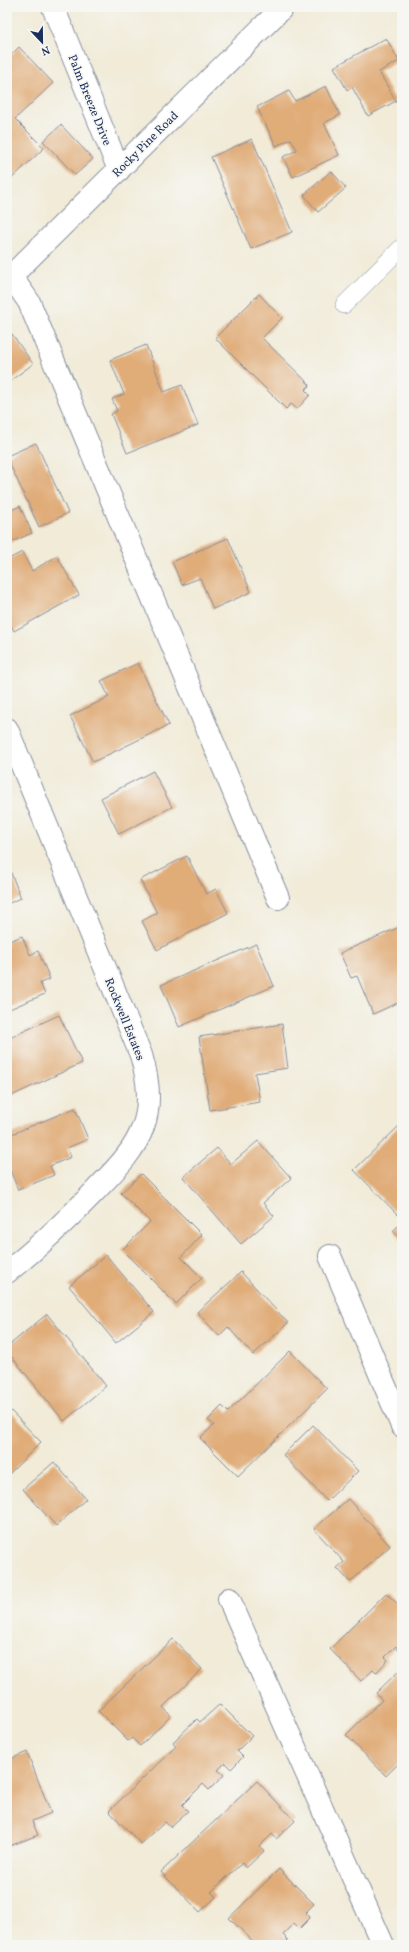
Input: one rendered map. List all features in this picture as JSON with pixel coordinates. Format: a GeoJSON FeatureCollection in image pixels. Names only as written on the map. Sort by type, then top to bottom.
{"type":"FeatureCollection","features":[{"type":"Feature","properties":{"kind":"street","name":"Palm Breeze Drive"},"geometry":{"type":"LineString","coordinates":[[53,7],[119,170]]}},
{"type":"Feature","properties":{"kind":"street","name":"Rocky Pine Road"},"geometry":{"type":"LineString","coordinates":[[9,278],[283,7]]}},
{"type":"Feature","properties":{"kind":"street"},"geometry":{"type":"LineString","coordinates":[[9,278],[29,302],[278,898]]}},
{"type":"Feature","properties":{"kind":"street","name":"Rockwell Estates"},"geometry":{"type":"LineString","coordinates":[[7,729],[141,1055],[146,1074],[148,1092],[147,1108],[143,1127],[120,1164],[65,1222],[7,1272]]}},
{"type":"Feature","properties":{"kind":"street"},"geometry":{"type":"LineString","coordinates":[[330,1256],[402,1426]]}},
{"type":"Feature","properties":{"kind":"street"},"geometry":{"type":"LineString","coordinates":[[229,1599],[383,1945]]}},
{"type":"Feature","properties":{"kind":"lane"},"geometry":{"type":"LineString","coordinates":[[344,305],[402,247]]}},
{"type":"Feature","properties":{"kind":"building"},"geometry":{"type":"Polygon","coordinates":[[[386,38],[399,61],[379,72],[396,101],[368,116],[352,87],[347,90],[334,67],[386,38]]]}},
{"type":"Feature","properties":{"kind":"building"},"geometry":{"type":"Polygon","coordinates":[[[19,47],[53,83],[15,119],[44,148],[7,183],[7,59],[19,47]]]}},
{"type":"Feature","properties":{"kind":"building"},"geometry":{"type":"Polygon","coordinates":[[[326,86],[340,115],[324,123],[339,155],[293,177],[283,157],[297,150],[291,139],[276,146],[257,107],[289,91],[295,101],[326,86]]]}},
{"type":"Feature","properties":{"kind":"building"},"geometry":{"type":"Polygon","coordinates":[[[61,125],[93,159],[75,175],[43,141],[61,125]]]}},
{"type":"Feature","properties":{"kind":"building"},"geometry":{"type":"Polygon","coordinates":[[[252,139],[292,232],[251,249],[211,157],[252,139]]]}},
{"type":"Feature","properties":{"kind":"building"},"geometry":{"type":"Polygon","coordinates":[[[331,171],[346,188],[318,212],[304,195],[331,171]]]}},
{"type":"Feature","properties":{"kind":"building"},"geometry":{"type":"Polygon","coordinates":[[[259,294],[282,318],[262,338],[310,385],[305,390],[310,395],[297,409],[291,404],[286,409],[215,338],[259,294]]]}},
{"type":"Feature","properties":{"kind":"building"},"geometry":{"type":"Polygon","coordinates":[[[12,334],[33,364],[7,383],[7,338],[12,334]]]}},
{"type":"Feature","properties":{"kind":"building"},"geometry":{"type":"Polygon","coordinates":[[[146,345],[164,392],[182,385],[198,425],[127,453],[111,414],[117,411],[112,399],[124,394],[110,360],[146,345]]]}},
{"type":"Feature","properties":{"kind":"building"},"geometry":{"type":"Polygon","coordinates":[[[36,443],[68,513],[39,527],[7,458],[7,456],[36,443]]]}},
{"type":"Feature","properties":{"kind":"building"},"geometry":{"type":"Polygon","coordinates":[[[20,506],[32,533],[7,544],[7,512],[20,506]]]}},
{"type":"Feature","properties":{"kind":"building"},"geometry":{"type":"Polygon","coordinates":[[[228,538],[251,592],[213,609],[200,578],[182,585],[172,562],[228,538]]]}},
{"type":"Feature","properties":{"kind":"building"},"geometry":{"type":"Polygon","coordinates":[[[22,552],[32,571],[57,556],[79,595],[14,631],[7,618],[7,560],[22,552]]]}},
{"type":"Feature","properties":{"kind":"building"},"geometry":{"type":"Polygon","coordinates":[[[138,663],[169,725],[93,762],[70,716],[109,697],[101,681],[138,663]]]}},
{"type":"Feature","properties":{"kind":"building"},"geometry":{"type":"Polygon","coordinates":[[[153,771],[172,807],[119,834],[101,798],[153,771]]]}},
{"type":"Feature","properties":{"kind":"building"},"geometry":{"type":"Polygon","coordinates":[[[187,856],[206,894],[216,889],[228,913],[157,950],[142,921],[157,913],[140,880],[187,856]]]}},
{"type":"Feature","properties":{"kind":"building"},"geometry":{"type":"Polygon","coordinates":[[[7,863],[21,898],[7,904],[7,863]]]}},
{"type":"Feature","properties":{"kind":"building"},"geometry":{"type":"Polygon","coordinates":[[[402,926],[402,1001],[373,1014],[357,976],[351,978],[340,953],[402,926]]]}},
{"type":"Feature","properties":{"kind":"building"},"geometry":{"type":"Polygon","coordinates":[[[22,936],[30,955],[38,951],[50,979],[40,983],[45,994],[7,1010],[7,942],[22,936]]]}},
{"type":"Feature","properties":{"kind":"building"},"geometry":{"type":"Polygon","coordinates":[[[256,944],[274,986],[179,1027],[161,985],[256,944]]]}},
{"type":"Feature","properties":{"kind":"building"},"geometry":{"type":"Polygon","coordinates":[[[59,1015],[82,1063],[7,1098],[7,1039],[59,1015]]]}},
{"type":"Feature","properties":{"kind":"building"},"geometry":{"type":"Polygon","coordinates":[[[282,1024],[288,1068],[255,1073],[260,1102],[210,1110],[199,1037],[282,1024]]]}},
{"type":"Feature","properties":{"kind":"building"},"geometry":{"type":"Polygon","coordinates":[[[75,1108],[88,1139],[67,1148],[71,1157],[50,1166],[54,1175],[18,1190],[7,1162],[7,1136],[75,1108]]]}},
{"type":"Feature","properties":{"kind":"building"},"geometry":{"type":"Polygon","coordinates":[[[402,1123],[402,1213],[399,1216],[354,1170],[402,1123]]]}},
{"type":"Feature","properties":{"kind":"building"},"geometry":{"type":"Polygon","coordinates":[[[258,1141],[291,1178],[263,1203],[274,1216],[241,1244],[183,1177],[217,1148],[231,1164],[258,1141]]]}},
{"type":"Feature","properties":{"kind":"building"},"geometry":{"type":"Polygon","coordinates":[[[141,1174],[202,1235],[181,1257],[202,1278],[176,1304],[122,1250],[150,1222],[121,1193],[141,1174]]]}},
{"type":"Feature","properties":{"kind":"building"},"geometry":{"type":"Polygon","coordinates":[[[402,1222],[402,1240],[393,1231],[402,1222]]]}},
{"type":"Feature","properties":{"kind":"building"},"geometry":{"type":"Polygon","coordinates":[[[106,1255],[154,1312],[116,1343],[69,1286],[106,1255]]]}},
{"type":"Feature","properties":{"kind":"building"},"geometry":{"type":"Polygon","coordinates":[[[241,1272],[288,1323],[253,1355],[228,1327],[219,1336],[197,1312],[241,1272]]]}},
{"type":"Feature","properties":{"kind":"building"},"geometry":{"type":"Polygon","coordinates":[[[47,1314],[106,1386],[64,1421],[7,1351],[7,1347],[47,1314]]]}},
{"type":"Feature","properties":{"kind":"building"},"geometry":{"type":"Polygon","coordinates":[[[290,1351],[327,1389],[238,1476],[200,1438],[214,1425],[208,1420],[222,1406],[228,1412],[290,1351]]]}},
{"type":"Feature","properties":{"kind":"building"},"geometry":{"type":"Polygon","coordinates":[[[8,1408],[41,1442],[7,1476],[7,1409],[8,1408]]]}},
{"type":"Feature","properties":{"kind":"building"},"geometry":{"type":"Polygon","coordinates":[[[313,1425],[358,1471],[327,1501],[283,1455],[313,1425]]]}},
{"type":"Feature","properties":{"kind":"building"},"geometry":{"type":"Polygon","coordinates":[[[54,1462],[86,1499],[56,1526],[23,1489],[54,1462]]]}},
{"type":"Feature","properties":{"kind":"building"},"geometry":{"type":"Polygon","coordinates":[[[348,1499],[390,1546],[350,1582],[337,1568],[344,1562],[314,1529],[348,1499]]]}},
{"type":"Feature","properties":{"kind":"building"},"geometry":{"type":"Polygon","coordinates":[[[386,1593],[402,1608],[402,1646],[398,1650],[396,1646],[385,1657],[388,1660],[376,1673],[373,1670],[361,1681],[330,1649],[386,1593]]]}},
{"type":"Feature","properties":{"kind":"building"},"geometry":{"type":"Polygon","coordinates":[[[173,1639],[202,1669],[163,1707],[171,1716],[140,1746],[132,1738],[128,1741],[98,1711],[173,1639]]]}},
{"type":"Feature","properties":{"kind":"building"},"geometry":{"type":"Polygon","coordinates":[[[402,1668],[402,1760],[386,1776],[346,1735],[382,1700],[376,1693],[402,1668]]]}},
{"type":"Feature","properties":{"kind":"building"},"geometry":{"type":"Polygon","coordinates":[[[220,1704],[252,1736],[237,1751],[243,1757],[231,1769],[225,1763],[218,1770],[224,1775],[209,1790],[203,1784],[182,1805],[188,1811],[170,1827],[165,1822],[141,1844],[109,1811],[176,1746],[173,1742],[197,1719],[200,1722],[220,1704]]]}},
{"type":"Feature","properties":{"kind":"building"},"geometry":{"type":"Polygon","coordinates":[[[27,1752],[51,1813],[32,1821],[38,1835],[7,1847],[7,1757],[8,1760],[27,1752]]]}},
{"type":"Feature","properties":{"kind":"building"},"geometry":{"type":"Polygon","coordinates":[[[257,1781],[295,1821],[276,1839],[272,1834],[260,1846],[264,1851],[246,1868],[242,1863],[211,1892],[216,1897],[200,1912],[161,1872],[257,1781]]]}},
{"type":"Feature","properties":{"kind":"building"},"geometry":{"type":"Polygon","coordinates":[[[279,1869],[314,1904],[305,1913],[310,1918],[299,1929],[294,1924],[283,1935],[288,1940],[283,1945],[257,1945],[229,1918],[279,1869]]]}}]}
